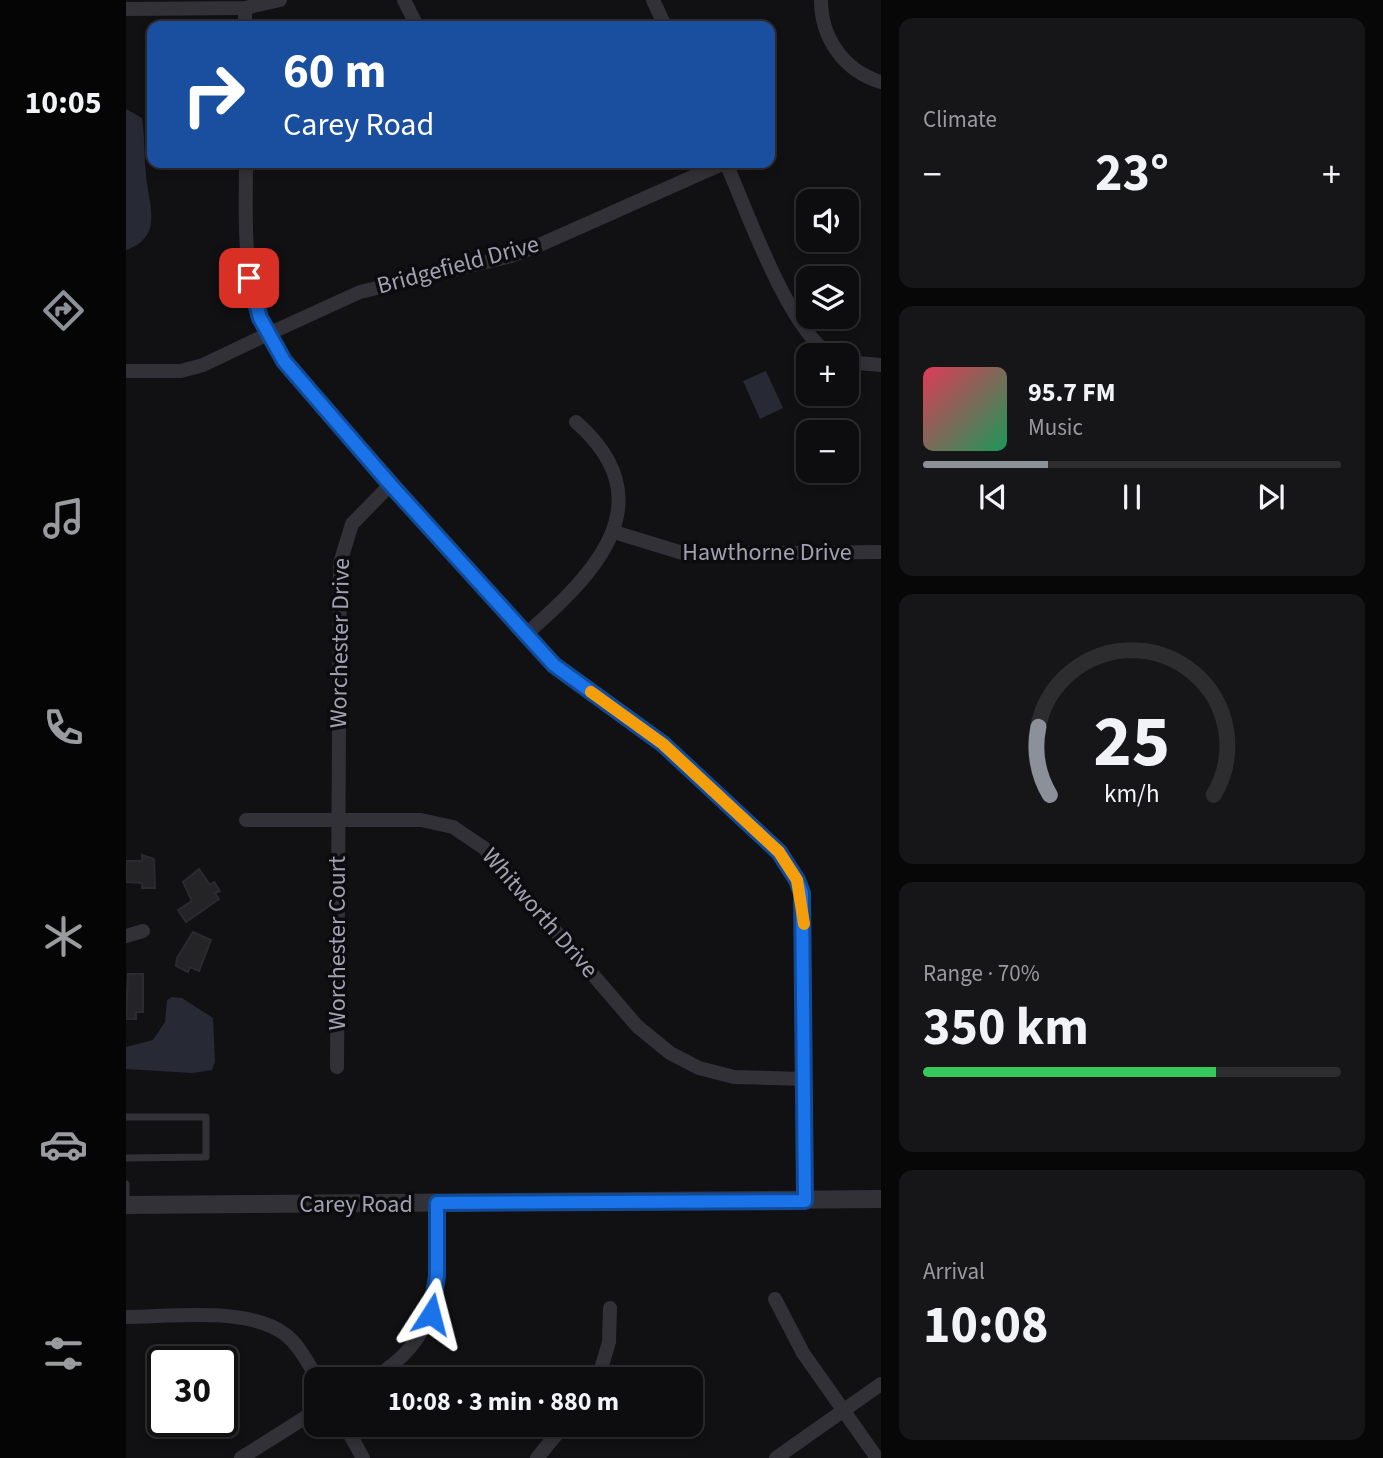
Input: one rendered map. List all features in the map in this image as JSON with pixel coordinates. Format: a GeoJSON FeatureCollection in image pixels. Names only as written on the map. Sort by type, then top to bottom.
{"type":"FeatureCollection","features":[{"type":"Feature","properties":{"kind":"street"},"geometry":{"type":"LineString","coordinates":[[126,9],[245,8],[280,0]]}},
{"type":"Feature","properties":{"kind":"street"},"geometry":{"type":"LineString","coordinates":[[404,0],[414,21]]}},
{"type":"Feature","properties":{"kind":"street"},"geometry":{"type":"LineString","coordinates":[[653,0],[663,21]]}},
{"type":"Feature","properties":{"kind":"street"},"geometry":{"type":"LineString","coordinates":[[821,0],[825,29],[840,55],[853,68],[881,82]]}},
{"type":"Feature","properties":{"kind":"street"},"geometry":{"type":"LineString","coordinates":[[245,8],[245,21]]}},
{"type":"Feature","properties":{"kind":"street"},"geometry":{"type":"LineString","coordinates":[[246,168],[249,278],[254,300],[268,334],[284,361],[390,484],[554,665],[663,744],[779,852],[797,880],[804,908],[805,1201]]}},
{"type":"Feature","properties":{"kind":"street","name":"Bridgefield Drive"},"geometry":{"type":"LineString","coordinates":[[126,371],[181,371],[203,365],[360,292],[535,247],[714,168]]}},
{"type":"Feature","properties":{"kind":"street"},"geometry":{"type":"LineString","coordinates":[[727,168],[793,314],[814,343]]}},
{"type":"Feature","properties":{"kind":"street"},"geometry":{"type":"LineString","coordinates":[[859,363],[881,365]]}},
{"type":"Feature","properties":{"kind":"street"},"geometry":{"type":"LineString","coordinates":[[526,634],[588,574],[614,532],[619,503],[613,471],[597,442],[576,422]]}},
{"type":"Feature","properties":{"kind":"street","name":"Worchester Drive"},"geometry":{"type":"LineString","coordinates":[[338,820],[342,550],[352,524],[390,484]]}},
{"type":"Feature","properties":{"kind":"street","name":"Hawthorne Drive"},"geometry":{"type":"LineString","coordinates":[[614,532],[686,554],[881,552]]}},
{"type":"Feature","properties":{"kind":"street","name":"Whitworth Drive"},"geometry":{"type":"LineString","coordinates":[[246,820],[421,820],[453,827],[469,835],[511,878],[637,1026],[670,1053],[699,1068],[726,1075],[754,1079],[804,1079]]}},
{"type":"Feature","properties":{"kind":"street","name":"Worchester Court"},"geometry":{"type":"LineString","coordinates":[[337,1067],[338,820]]}},
{"type":"Feature","properties":{"kind":"street"},"geometry":{"type":"LineString","coordinates":[[126,936],[144,931]]}},
{"type":"Feature","properties":{"kind":"street","name":"Carey Road"},"geometry":{"type":"LineString","coordinates":[[126,1205],[881,1199]]}},
{"type":"Feature","properties":{"kind":"street"},"geometry":{"type":"LineString","coordinates":[[389,1367],[405,1356],[421,1336],[431,1314],[437,1276],[437,1203]]}},
{"type":"Feature","properties":{"kind":"street"},"geometry":{"type":"LineString","coordinates":[[775,1299],[803,1353],[877,1458]]}},
{"type":"Feature","properties":{"kind":"street"},"geometry":{"type":"LineString","coordinates":[[602,1367],[609,1342],[610,1308]]}},
{"type":"Feature","properties":{"kind":"street"},"geometry":{"type":"LineString","coordinates":[[126,1317],[239,1317],[265,1322],[297,1345],[310,1367]]}},
{"type":"Feature","properties":{"kind":"street"},"geometry":{"type":"LineString","coordinates":[[776,1458],[881,1384]]}},
{"type":"Feature","properties":{"kind":"street"},"geometry":{"type":"LineString","coordinates":[[241,1458],[304,1418]]}},
{"type":"Feature","properties":{"kind":"street"},"geometry":{"type":"LineString","coordinates":[[351,1437],[363,1458]]}},
{"type":"Feature","properties":{"kind":"street"},"geometry":{"type":"LineString","coordinates":[[537,1458],[554,1437]]}},
{"type":"Feature","properties":{"kind":"lane"},"geometry":{"type":"LineString","coordinates":[[126,1117],[206,1117],[206,1157],[126,1158]]}},
{"type":"Feature","properties":{"kind":"lane"},"geometry":{"type":"LineString","coordinates":[[126,1184],[126,1205]]}},
{"type":"Feature","properties":{"kind":"shaded area"},"geometry":{"type":"Polygon","coordinates":[[[126,109],[142,118],[151,218],[146,237],[126,250],[126,109]]]}},
{"type":"Feature","properties":{"kind":"shaded area"},"geometry":{"type":"Polygon","coordinates":[[[766,371],[783,408],[760,419],[743,381],[766,371]]]}},
{"type":"Feature","properties":{"kind":"shaded area"},"geometry":{"type":"Polygon","coordinates":[[[172,997],[182,998],[213,1018],[215,1062],[212,1070],[192,1073],[126,1069],[126,1047],[153,1040],[165,1022],[167,1000],[172,997]]]}},
{"type":"Feature","properties":{"kind":"building"},"geometry":{"type":"Polygon","coordinates":[[[142,855],[154,859],[155,888],[142,888],[142,883],[126,882],[126,861],[142,861],[142,855]]]}},
{"type":"Feature","properties":{"kind":"building"},"geometry":{"type":"Polygon","coordinates":[[[199,869],[210,885],[214,882],[220,891],[215,893],[219,899],[186,922],[178,910],[192,901],[183,882],[199,869]]]}},
{"type":"Feature","properties":{"kind":"building"},"geometry":{"type":"Polygon","coordinates":[[[193,932],[211,940],[199,971],[190,967],[188,972],[176,966],[177,958],[193,932]]]}},
{"type":"Feature","properties":{"kind":"building"},"geometry":{"type":"Polygon","coordinates":[[[128,974],[143,974],[143,1012],[136,1012],[136,1019],[126,1019],[128,974]]]}},
{"type":"Feature","properties":{"kind":"slow traffic"},"geometry":{"type":"LineString","coordinates":[[591,692],[641,725],[779,852],[802,893],[804,924]]}},
{"type":"Feature","properties":{"kind":"route"},"geometry":{"type":"LineString","coordinates":[[249,278],[260,318],[275,348],[390,484],[554,665],[641,725],[663,744],[779,852],[802,893],[805,1201],[437,1203],[437,1276],[431,1314]]}}]}
